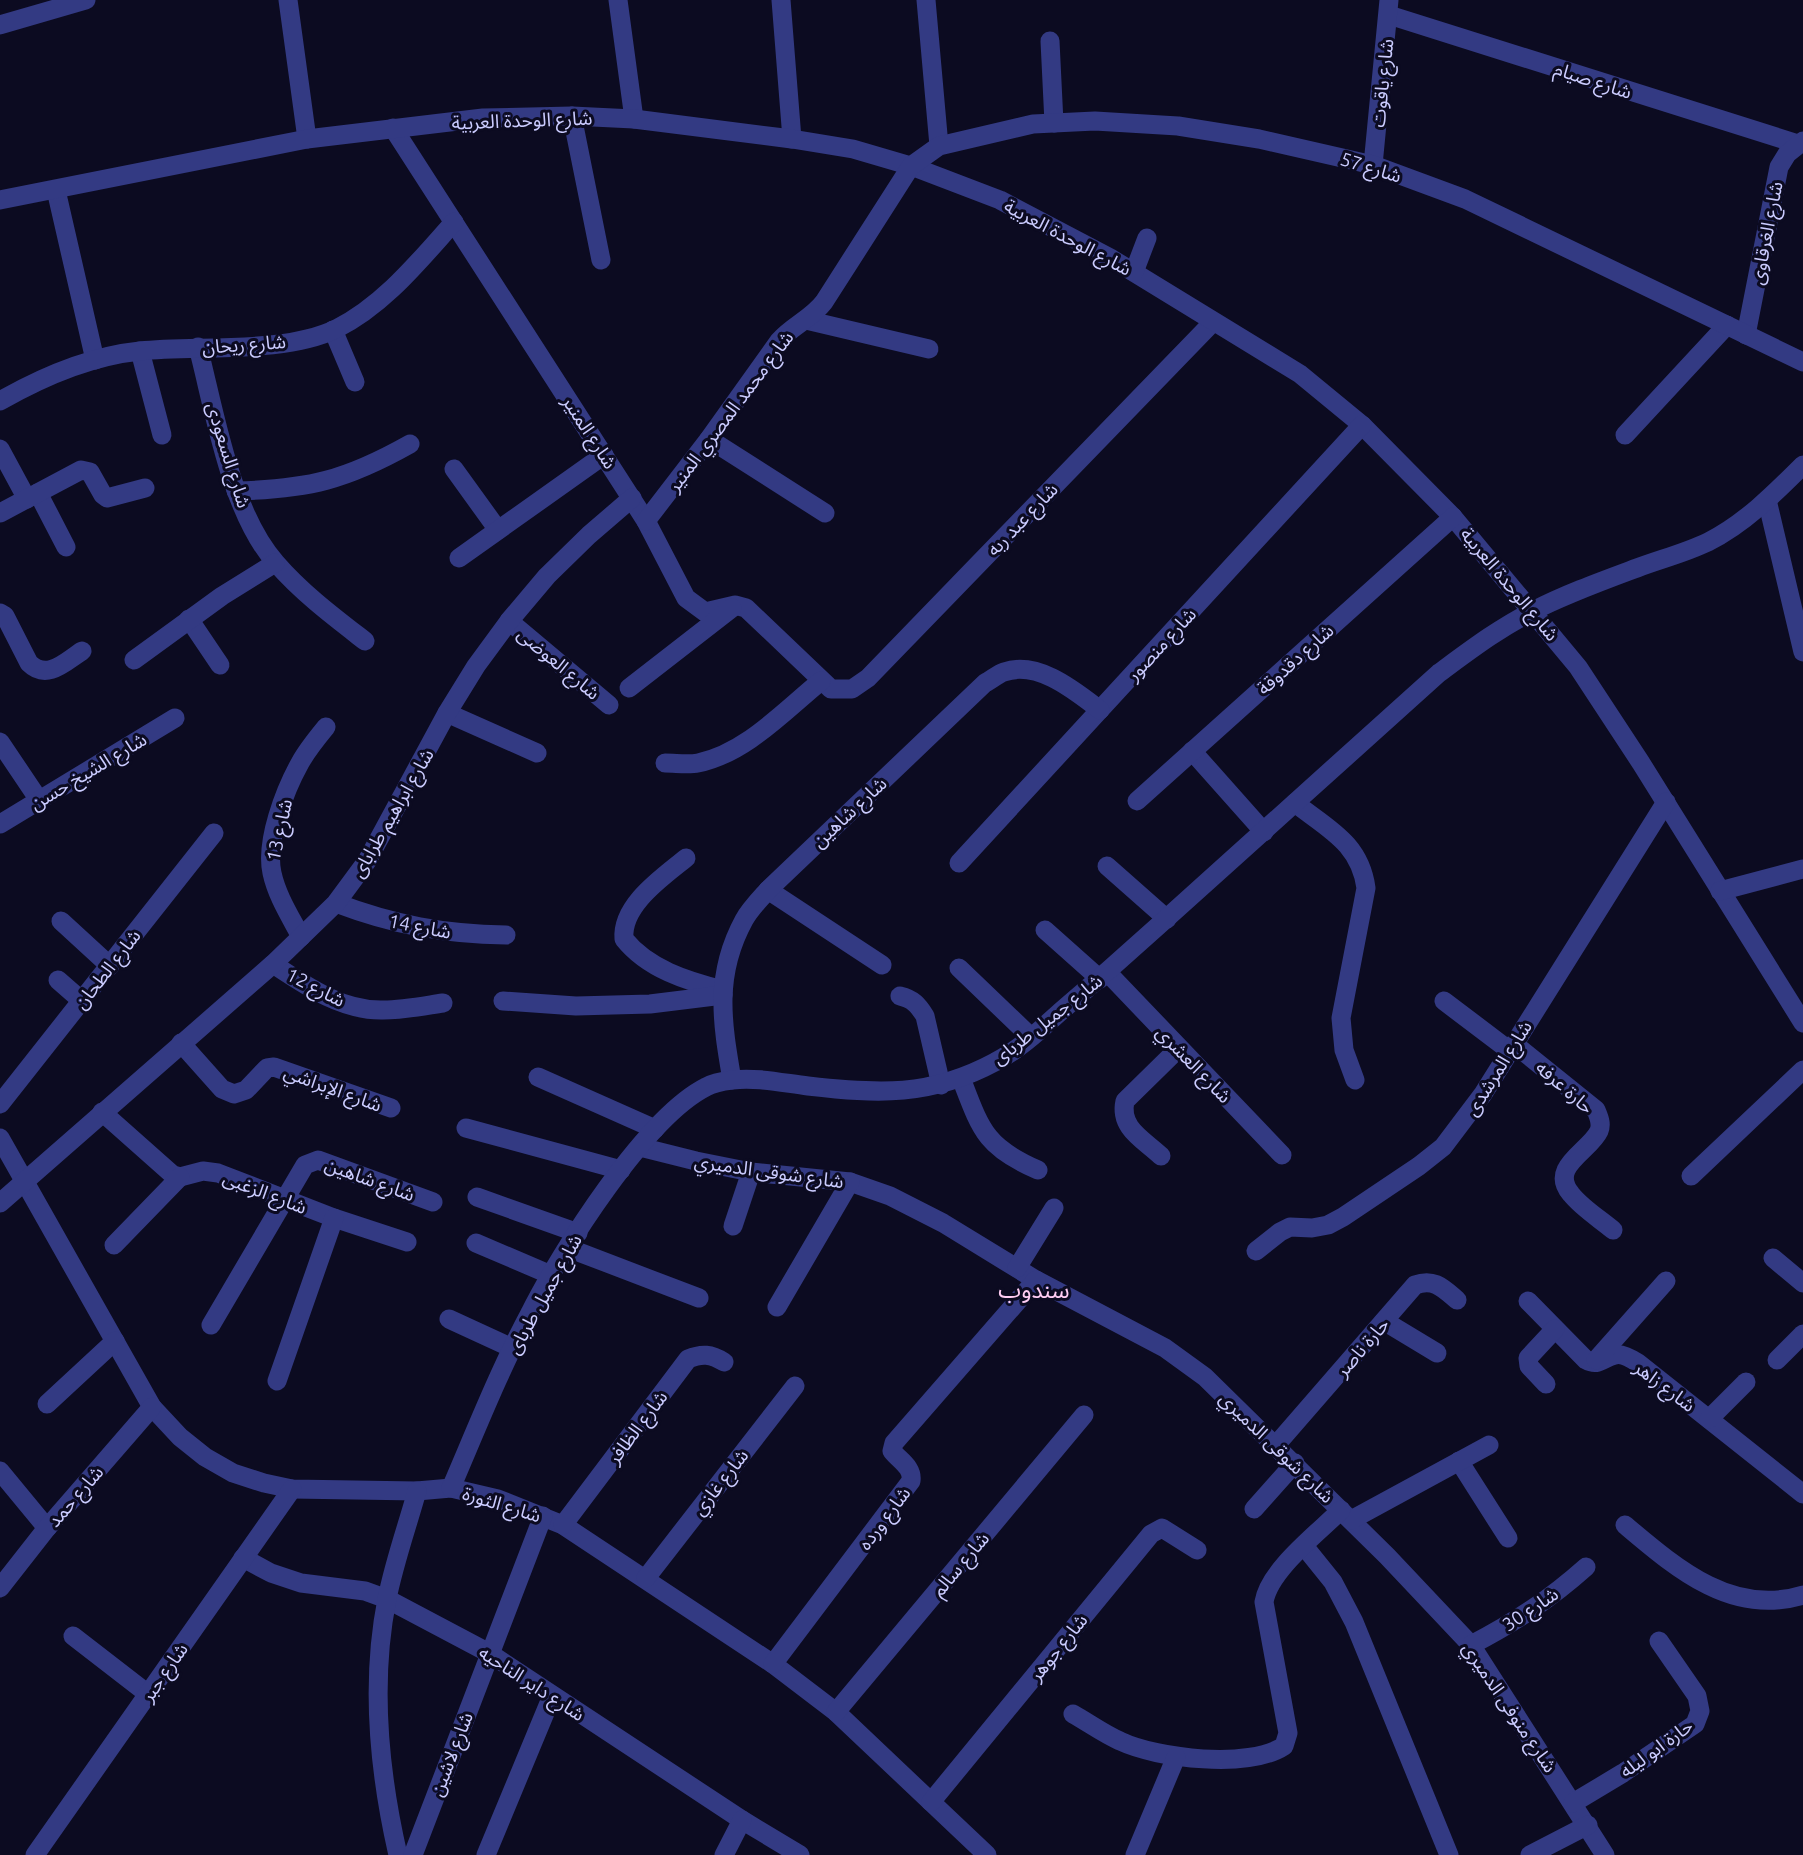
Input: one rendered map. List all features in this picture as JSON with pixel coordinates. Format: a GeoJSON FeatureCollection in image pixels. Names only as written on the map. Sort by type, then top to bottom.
{"type":"FeatureCollection","features":[{"type":"Feature","properties":{"kind":"street"},"geometry":{"type":"LineString","coordinates":[[0,24],[86,0]]}},
{"type":"Feature","properties":{"kind":"street"},"geometry":{"type":"LineString","coordinates":[[288,0],[307,139]]}},
{"type":"Feature","properties":{"kind":"street"},"geometry":{"type":"LineString","coordinates":[[618,0],[634,119]]}},
{"type":"Feature","properties":{"kind":"street"},"geometry":{"type":"LineString","coordinates":[[781,0],[792,139]]}},
{"type":"Feature","properties":{"kind":"street"},"geometry":{"type":"LineString","coordinates":[[926,0],[939,146]]}},
{"type":"Feature","properties":{"kind":"street","name":"شارع صيام"},"geometry":{"type":"LineString","coordinates":[[1389,7],[1801,143]]}},
{"type":"Feature","properties":{"kind":"street","name":"شارع ياقوت"},"geometry":{"type":"LineString","coordinates":[[1373,165],[1389,7]]}},
{"type":"Feature","properties":{"kind":"street"},"geometry":{"type":"LineString","coordinates":[[1050,41],[1054,123]]}},
{"type":"Feature","properties":{"kind":"street"},"geometry":{"type":"LineString","coordinates":[[572,116],[601,260]]}},
{"type":"Feature","properties":{"kind":"street","name":"شارع الوحدة العربية"},"geometry":{"type":"LineString","coordinates":[[0,200],[307,139],[483,117],[572,116],[634,119],[853,149],[911,166],[1000,200],[1134,272],[1300,374],[1362,425],[1453,517],[1578,667],[1666,802],[1803,1023]]}},
{"type":"Feature","properties":{"kind":"street","name":"شارع 57"},"geometry":{"type":"LineString","coordinates":[[911,166],[939,146],[1034,124],[1095,121],[1178,126],[1259,139],[1373,165],[1465,199],[1803,362]]}},
{"type":"Feature","properties":{"kind":"street","name":"شارع المنير"},"geometry":{"type":"LineString","coordinates":[[393,128],[632,498],[686,598],[705,612],[735,605]]}},
{"type":"Feature","properties":{"kind":"street","name":"شارع الغرقاوى"},"geometry":{"type":"LineString","coordinates":[[1746,335],[1779,167],[1787,154],[1801,143]]}},
{"type":"Feature","properties":{"kind":"street","name":"شارع محمد المصري المنير"},"geometry":{"type":"LineString","coordinates":[[646,521],[779,341],[824,302],[911,166]]}},
{"type":"Feature","properties":{"kind":"street"},"geometry":{"type":"LineString","coordinates":[[56,190],[94,360]]}},
{"type":"Feature","properties":{"kind":"street","name":"شارع ريحان"},"geometry":{"type":"LineString","coordinates":[[0,401],[27,386],[94,360],[140,351],[253,346],[309,339],[334,330],[359,317],[401,280],[454,222]]}},
{"type":"Feature","properties":{"kind":"street"},"geometry":{"type":"LineString","coordinates":[[1134,272],[1147,238]]}},
{"type":"Feature","properties":{"kind":"street"},"geometry":{"type":"LineString","coordinates":[[806,320],[929,349]]}},
{"type":"Feature","properties":{"kind":"street","name":"شارع عبد ربه"},"geometry":{"type":"LineString","coordinates":[[821,681],[831,689],[852,689],[869,678],[1213,322]]}},
{"type":"Feature","properties":{"kind":"street"},"geometry":{"type":"LineString","coordinates":[[1625,435],[1727,325]]}},
{"type":"Feature","properties":{"kind":"street"},"geometry":{"type":"LineString","coordinates":[[334,330],[355,382]]}},
{"type":"Feature","properties":{"kind":"street","name":"شارع السعودى"},"geometry":{"type":"LineString","coordinates":[[198,348],[236,491],[260,541],[275,563],[315,602],[365,641]]}},
{"type":"Feature","properties":{"kind":"street"},"geometry":{"type":"LineString","coordinates":[[140,351],[162,435]]}},
{"type":"Feature","properties":{"kind":"street","name":"شارع منصور"},"geometry":{"type":"LineString","coordinates":[[959,863],[1362,425]]}},
{"type":"Feature","properties":{"kind":"street"},"geometry":{"type":"LineString","coordinates":[[709,439],[825,513]]}},
{"type":"Feature","properties":{"kind":"street"},"geometry":{"type":"LineString","coordinates":[[236,491],[282,490],[327,482],[370,466],[410,444]]}},
{"type":"Feature","properties":{"kind":"street"},"geometry":{"type":"LineString","coordinates":[[0,449],[66,547]]}},
{"type":"Feature","properties":{"kind":"street"},"geometry":{"type":"LineString","coordinates":[[459,558],[604,455]]}},
{"type":"Feature","properties":{"kind":"street"},"geometry":{"type":"LineString","coordinates":[[1533,611],[1710,541],[1738,524],[1803,465]]}},
{"type":"Feature","properties":{"kind":"street"},"geometry":{"type":"LineString","coordinates":[[454,469],[498,530]]}},
{"type":"Feature","properties":{"kind":"street"},"geometry":{"type":"LineString","coordinates":[[0,513],[80,470],[90,472],[107,498],[145,488]]}},
{"type":"Feature","properties":{"kind":"street","name":"شارع ابراهيم طراباى"},"geometry":{"type":"LineString","coordinates":[[0,1203],[273,964],[336,903],[367,861],[447,713],[476,666],[547,576],[632,498]]}},
{"type":"Feature","properties":{"kind":"street"},"geometry":{"type":"LineString","coordinates":[[1767,500],[1803,652]]}},
{"type":"Feature","properties":{"kind":"street","name":"شارع دقدوقة"},"geometry":{"type":"LineString","coordinates":[[1137,801],[1453,517]]}},
{"type":"Feature","properties":{"kind":"street"},"geometry":{"type":"LineString","coordinates":[[134,660],[189,619],[275,563]]}},
{"type":"Feature","properties":{"kind":"street"},"geometry":{"type":"LineString","coordinates":[[629,688],[735,605],[755,614],[821,681],[754,736],[727,754],[696,763],[665,763]]}},
{"type":"Feature","properties":{"kind":"street","name":"شارع جميل طرباى"},"geometry":{"type":"LineString","coordinates":[[452,1489],[512,1348],[551,1275],[621,1170],[655,1129],[689,1098],[708,1086],[732,1080],[758,1080],[851,1091],[897,1092],[961,1079],[998,1061],[1104,976],[1439,673],[1484,639],[1533,611]]}},
{"type":"Feature","properties":{"kind":"street"},"geometry":{"type":"LineString","coordinates":[[0,613],[5,616],[29,663],[35,669],[44,672],[53,670],[82,651]]}},
{"type":"Feature","properties":{"kind":"street"},"geometry":{"type":"LineString","coordinates":[[189,619],[220,665]]}},
{"type":"Feature","properties":{"kind":"street","name":"شارع العوضى"},"geometry":{"type":"LineString","coordinates":[[509,621],[609,705]]}},
{"type":"Feature","properties":{"kind":"street","name":"شارع شاهين"},"geometry":{"type":"LineString","coordinates":[[732,1080],[724,1037],[723,978],[731,950],[745,918],[768,890],[985,683],[1004,671],[1026,670],[1046,676],[1071,688],[1100,710]]}},
{"type":"Feature","properties":{"kind":"street"},"geometry":{"type":"LineString","coordinates":[[447,713],[537,753]]}},
{"type":"Feature","properties":{"kind":"street","name":"شارع الشيخ حسن"},"geometry":{"type":"LineString","coordinates":[[0,824],[175,718]]}},
{"type":"Feature","properties":{"kind":"street","name":"شارع 13"},"geometry":{"type":"LineString","coordinates":[[302,937],[278,894],[271,870],[272,843],[287,791],[300,762],[326,727]]}},
{"type":"Feature","properties":{"kind":"street"},"geometry":{"type":"LineString","coordinates":[[0,743],[39,800]]}},
{"type":"Feature","properties":{"kind":"street"},"geometry":{"type":"LineString","coordinates":[[1192,751],[1264,832]]}},
{"type":"Feature","properties":{"kind":"street","name":"شارع المرشدى"},"geometry":{"type":"LineString","coordinates":[[1256,1251],[1290,1227],[1328,1225],[1419,1166],[1443,1146],[1463,1123],[1512,1048],[1666,802]]}},
{"type":"Feature","properties":{"kind":"street"},"geometry":{"type":"LineString","coordinates":[[1295,803],[1344,841],[1356,855],[1363,870],[1366,888],[1341,1018],[1344,1050],[1355,1080]]}},
{"type":"Feature","properties":{"kind":"street","name":"شارع الطحان"},"geometry":{"type":"LineString","coordinates":[[0,1104],[214,833]]}},
{"type":"Feature","properties":{"kind":"street"},"geometry":{"type":"LineString","coordinates":[[686,858],[635,906],[625,923],[624,939],[657,967],[723,993]]}},
{"type":"Feature","properties":{"kind":"street"},"geometry":{"type":"LineString","coordinates":[[1108,866],[1167,919]]}},
{"type":"Feature","properties":{"kind":"street"},"geometry":{"type":"LineString","coordinates":[[1720,891],[1803,869]]}},
{"type":"Feature","properties":{"kind":"street"},"geometry":{"type":"LineString","coordinates":[[768,890],[883,965]]}},
{"type":"Feature","properties":{"kind":"street","name":"شارع 14"},"geometry":{"type":"LineString","coordinates":[[336,903],[377,918],[420,929],[506,935]]}},
{"type":"Feature","properties":{"kind":"street"},"geometry":{"type":"LineString","coordinates":[[61,921],[110,966]]}},
{"type":"Feature","properties":{"kind":"street","name":"شارع العشري"},"geometry":{"type":"LineString","coordinates":[[1045,930],[1104,976],[1179,1048],[1282,1155]]}},
{"type":"Feature","properties":{"kind":"street","name":"شارع 12"},"geometry":{"type":"LineString","coordinates":[[273,964],[332,1000],[357,1007],[381,1010],[443,1003]]}},
{"type":"Feature","properties":{"kind":"street"},"geometry":{"type":"LineString","coordinates":[[959,968],[1031,1037]]}},
{"type":"Feature","properties":{"kind":"street"},"geometry":{"type":"LineString","coordinates":[[58,980],[82,1001]]}},
{"type":"Feature","properties":{"kind":"street"},"geometry":{"type":"LineString","coordinates":[[503,1001],[576,1006],[650,1004],[723,993]]}},
{"type":"Feature","properties":{"kind":"street"},"geometry":{"type":"LineString","coordinates":[[900,996],[911,999],[925,1016],[941,1085]]}},
{"type":"Feature","properties":{"kind":"street"},"geometry":{"type":"LineString","coordinates":[[1444,1001],[1512,1048]]}},
{"type":"Feature","properties":{"kind":"street","name":"شارع الإبراشي"},"geometry":{"type":"LineString","coordinates":[[181,1043],[222,1089],[234,1094],[246,1090],[267,1068],[274,1067],[391,1108]]}},
{"type":"Feature","properties":{"kind":"street"},"geometry":{"type":"LineString","coordinates":[[1161,1156],[1126,1124],[1122,1113],[1125,1101],[1179,1048]]}},
{"type":"Feature","properties":{"kind":"street","name":"حارة عرفه"},"geometry":{"type":"LineString","coordinates":[[1512,1048],[1596,1110],[1600,1120],[1599,1131],[1570,1163],[1565,1173],[1566,1184],[1571,1194],[1613,1230]]}},
{"type":"Feature","properties":{"kind":"street"},"geometry":{"type":"LineString","coordinates":[[1691,1177],[1803,1070]]}},
{"type":"Feature","properties":{"kind":"street"},"geometry":{"type":"LineString","coordinates":[[538,1077],[655,1129]]}},
{"type":"Feature","properties":{"kind":"street"},"geometry":{"type":"LineString","coordinates":[[961,1079],[981,1129],[997,1147],[1016,1161],[1038,1170]]}},
{"type":"Feature","properties":{"kind":"street"},"geometry":{"type":"LineString","coordinates":[[102,1112],[167,1172],[180,1177],[114,1245]]}},
{"type":"Feature","properties":{"kind":"street"},"geometry":{"type":"LineString","coordinates":[[466,1128],[621,1170]]}},
{"type":"Feature","properties":{"kind":"street","name":"شارع الثورة"},"geometry":{"type":"LineString","coordinates":[[0,1138],[152,1407],[180,1437],[215,1462],[244,1476],[292,1489],[452,1489],[498,1499],[563,1525],[773,1664],[836,1712],[987,1855]]}},
{"type":"Feature","properties":{"kind":"street","name":"شارع شوقى الدميري"},"geometry":{"type":"LineString","coordinates":[[640,1147],[751,1172],[850,1182],[890,1196],[943,1223],[1036,1280],[1165,1348],[1205,1377],[1346,1515]]}},
{"type":"Feature","properties":{"kind":"street","name":"شارع شاهين"},"geometry":{"type":"LineString","coordinates":[[211,1325],[305,1165],[318,1160],[433,1202]]}},
{"type":"Feature","properties":{"kind":"street","name":"شارع الزغبى"},"geometry":{"type":"LineString","coordinates":[[180,1177],[203,1171],[218,1173],[334,1218],[407,1242]]}},
{"type":"Feature","properties":{"kind":"street"},"geometry":{"type":"LineString","coordinates":[[733,1226],[751,1172]]}},
{"type":"Feature","properties":{"kind":"street"},"geometry":{"type":"LineString","coordinates":[[777,1307],[850,1182]]}},
{"type":"Feature","properties":{"kind":"street"},"geometry":{"type":"LineString","coordinates":[[477,1197],[699,1298]]}},
{"type":"Feature","properties":{"kind":"street"},"geometry":{"type":"LineString","coordinates":[[1017,1268],[1054,1208]]}},
{"type":"Feature","properties":{"kind":"street"},"geometry":{"type":"LineString","coordinates":[[277,1381],[334,1218]]}},
{"type":"Feature","properties":{"kind":"street"},"geometry":{"type":"LineString","coordinates":[[476,1243],[551,1275]]}},
{"type":"Feature","properties":{"kind":"street"},"geometry":{"type":"LineString","coordinates":[[1773,1258],[1803,1283]]}},
{"type":"Feature","properties":{"kind":"street","name":"شارع ورده"},"geometry":{"type":"LineString","coordinates":[[773,1664],[911,1481],[909,1468],[892,1451],[894,1443],[1036,1280]]}},
{"type":"Feature","properties":{"kind":"street","name":"حارة ناصر"},"geometry":{"type":"LineString","coordinates":[[1276,1445],[1415,1285],[1425,1281],[1435,1282],[1457,1300]]}},
{"type":"Feature","properties":{"kind":"street"},"geometry":{"type":"LineString","coordinates":[[1528,1301],[1593,1364],[1666,1282]]}},
{"type":"Feature","properties":{"kind":"street"},"geometry":{"type":"LineString","coordinates":[[449,1319],[512,1348]]}},
{"type":"Feature","properties":{"kind":"street"},"geometry":{"type":"LineString","coordinates":[[1384,1321],[1437,1353]]}},
{"type":"Feature","properties":{"kind":"street"},"geometry":{"type":"LineString","coordinates":[[1546,1384],[1529,1366],[1528,1357],[1555,1329]]}},
{"type":"Feature","properties":{"kind":"street"},"geometry":{"type":"LineString","coordinates":[[1777,1360],[1803,1334]]}},
{"type":"Feature","properties":{"kind":"street"},"geometry":{"type":"LineString","coordinates":[[47,1404],[114,1341]]}},
{"type":"Feature","properties":{"kind":"street","name":"شارع الظافر"},"geometry":{"type":"LineString","coordinates":[[563,1525],[688,1359],[701,1354],[714,1356],[724,1362]]}},
{"type":"Feature","properties":{"kind":"street","name":"شارع زاهر"},"geometry":{"type":"LineString","coordinates":[[1593,1364],[1601,1363],[1615,1355],[1631,1359],[1803,1494]]}},
{"type":"Feature","properties":{"kind":"street"},"geometry":{"type":"LineString","coordinates":[[1709,1419],[1745,1382]]}},
{"type":"Feature","properties":{"kind":"street","name":"شارع غازي"},"geometry":{"type":"LineString","coordinates":[[646,1578],[795,1386]]}},
{"type":"Feature","properties":{"kind":"street","name":"شارع حمد"},"geometry":{"type":"LineString","coordinates":[[0,1588],[47,1528],[152,1407]]}},
{"type":"Feature","properties":{"kind":"street","name":"شارع سالم"},"geometry":{"type":"LineString","coordinates":[[836,1712],[1084,1415]]}},
{"type":"Feature","properties":{"kind":"street"},"geometry":{"type":"LineString","coordinates":[[1073,1714],[1122,1742],[1176,1757],[1231,1760],[1272,1754],[1284,1746],[1288,1733],[1264,1601],[1272,1577],[1304,1546],[1346,1515],[1489,1445]]}},
{"type":"Feature","properties":{"kind":"street"},"geometry":{"type":"LineString","coordinates":[[1459,1461],[1508,1538]]}},
{"type":"Feature","properties":{"kind":"street"},"geometry":{"type":"LineString","coordinates":[[1254,1510],[1294,1463]]}},
{"type":"Feature","properties":{"kind":"street"},"geometry":{"type":"LineString","coordinates":[[0,1471],[47,1528]]}},
{"type":"Feature","properties":{"kind":"street","name":"شارع جبر"},"geometry":{"type":"LineString","coordinates":[[35,1855],[292,1489]]}},
{"type":"Feature","properties":{"kind":"street"},"geometry":{"type":"LineString","coordinates":[[398,1855],[388,1810],[379,1740],[378,1669],[387,1599],[417,1491]]}},
{"type":"Feature","properties":{"kind":"street","name":"شارع منوفى الدميري"},"geometry":{"type":"LineString","coordinates":[[1346,1515],[1471,1645],[1605,1855]]}},
{"type":"Feature","properties":{"kind":"street","name":"شارع لاشين"},"geometry":{"type":"LineString","coordinates":[[413,1855],[543,1516]]}},
{"type":"Feature","properties":{"kind":"street"},"geometry":{"type":"LineString","coordinates":[[1625,1525],[1684,1573],[1715,1591],[1751,1601],[1788,1600],[1803,1595]]}},
{"type":"Feature","properties":{"kind":"street","name":"شارع جوهر"},"geometry":{"type":"LineString","coordinates":[[931,1802],[1151,1534],[1162,1528],[1196,1550]]}},
{"type":"Feature","properties":{"kind":"street"},"geometry":{"type":"LineString","coordinates":[[1304,1546],[1333,1582],[1354,1622],[1449,1855]]}},
{"type":"Feature","properties":{"kind":"street","name":"شارع داير الناحيه"},"geometry":{"type":"LineString","coordinates":[[243,1558],[271,1573],[302,1583],[365,1591],[387,1599],[489,1653],[742,1820],[800,1855]]}},
{"type":"Feature","properties":{"kind":"street","name":"شارع 30"},"geometry":{"type":"LineString","coordinates":[[1471,1645],[1513,1624],[1551,1597],[1586,1567]]}},
{"type":"Feature","properties":{"kind":"street"},"geometry":{"type":"LineString","coordinates":[[74,1636],[148,1694]]}},
{"type":"Feature","properties":{"kind":"street","name":"حارة ابو ليله"},"geometry":{"type":"LineString","coordinates":[[1573,1803],[1695,1724],[1700,1711],[1697,1696],[1659,1641]]}},
{"type":"Feature","properties":{"kind":"street"},"geometry":{"type":"LineString","coordinates":[[486,1855],[552,1696]]}},
{"type":"Feature","properties":{"kind":"street"},"geometry":{"type":"LineString","coordinates":[[1135,1855],[1176,1757]]}},
{"type":"Feature","properties":{"kind":"street"},"geometry":{"type":"LineString","coordinates":[[724,1855],[742,1820]]}},
{"type":"Feature","properties":{"kind":"street"},"geometry":{"type":"LineString","coordinates":[[1530,1855],[1588,1825]]}},
{"type":"Feature","properties":{"kind":"district","name":"سندوب"},"geometry":{"type":"Point","coordinates":[1034,1290]}}]}
